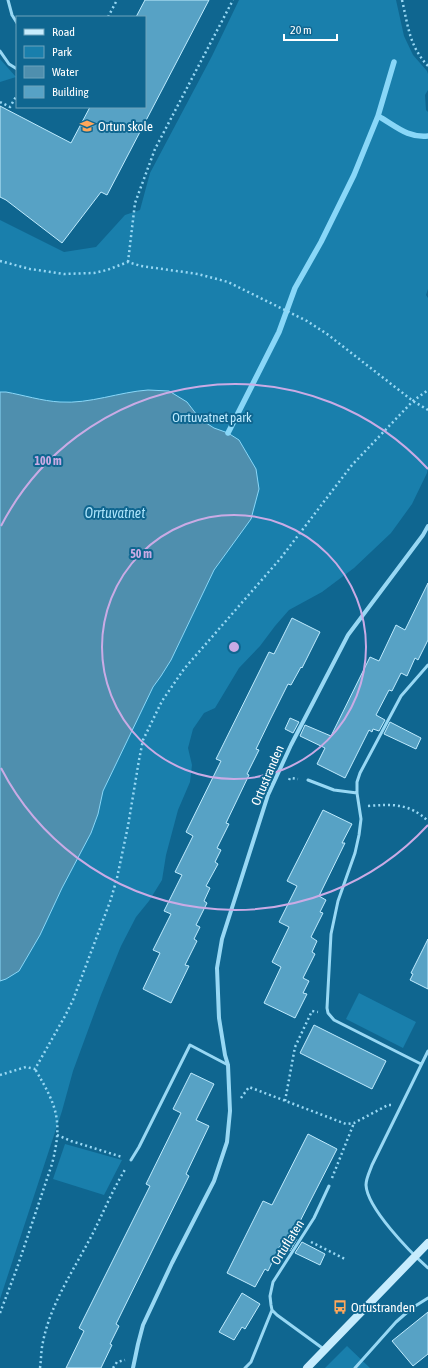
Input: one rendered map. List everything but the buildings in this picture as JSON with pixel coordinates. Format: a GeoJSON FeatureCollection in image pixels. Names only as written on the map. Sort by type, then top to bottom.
{"type":"FeatureCollection","features":[{"type":"Feature","properties":{"kind":"main road"},"geometry":{"type":"LineString","coordinates":[[307,1368],[428,1243]]}},
{"type":"Feature","properties":{"kind":"street","name":"Ortustranden"},"geometry":{"type":"LineString","coordinates":[[133,1368],[143,1325],[172,1263],[214,1181],[227,1142],[230,1111],[228,1065],[219,1018],[217,968],[222,939],[261,815],[274,780],[323,680],[348,635],[423,535],[428,526]]}},
{"type":"Feature","properties":{"kind":"lane"},"geometry":{"type":"LineString","coordinates":[[8,0],[12,15],[16,21]]}},
{"type":"Feature","properties":{"kind":"lane"},"geometry":{"type":"LineString","coordinates":[[0,51],[9,64],[16,68]]}},
{"type":"Feature","properties":{"kind":"lane"},"geometry":{"type":"LineString","coordinates":[[421,1064],[334,1020],[328,1013],[327,1008],[330,934],[338,901],[359,835],[361,819],[357,782],[360,773],[401,696],[428,665]]}},
{"type":"Feature","properties":{"kind":"lane"},"geometry":{"type":"LineString","coordinates":[[308,780],[334,790],[357,792]]}},
{"type":"Feature","properties":{"kind":"lane"},"geometry":{"type":"LineString","coordinates":[[131,1160],[190,1045],[228,1065]]}},
{"type":"Feature","properties":{"kind":"lane"},"geometry":{"type":"LineString","coordinates":[[428,1051],[372,1165],[366,1184],[369,1198],[375,1209],[415,1256],[428,1268]]}},
{"type":"Feature","properties":{"kind":"lane","name":"Ortuflaten"},"geometry":{"type":"LineString","coordinates":[[245,1368],[251,1362],[272,1310],[270,1296],[273,1282],[314,1218],[329,1186]]}},
{"type":"Feature","properties":{"kind":"lane"},"geometry":{"type":"LineString","coordinates":[[355,1368],[396,1322],[412,1308],[428,1298]]}},
{"type":"Feature","properties":{"kind":"lane"},"geometry":{"type":"LineString","coordinates":[[272,1310],[325,1350]]}},
{"type":"Feature","properties":{"kind":"path"},"geometry":{"type":"LineString","coordinates":[[109,16],[117,0]]}},
{"type":"Feature","properties":{"kind":"path"},"geometry":{"type":"LineString","coordinates":[[128,262],[136,203],[155,149],[233,0]]}},
{"type":"Feature","properties":{"kind":"path"},"geometry":{"type":"LineString","coordinates":[[402,0],[408,29],[414,47],[428,66]]}},
{"type":"Feature","properties":{"kind":"path"},"geometry":{"type":"LineString","coordinates":[[0,102],[10,107],[16,97]]}},
{"type":"Feature","properties":{"kind":"path"},"geometry":{"type":"LineString","coordinates":[[0,261],[30,269],[64,274],[94,273],[128,262],[141,266],[213,277],[245,289],[294,314],[327,334],[413,401],[428,410]]}},
{"type":"Feature","properties":{"kind":"path"},"geometry":{"type":"LineString","coordinates":[[35,1069],[73,1000],[111,899],[117,878],[142,747],[162,701],[184,669],[280,559],[352,465],[413,401],[428,390]]}},
{"type":"Feature","properties":{"kind":"path"},"geometry":{"type":"LineString","coordinates":[[274,780],[286,785],[290,778],[308,780]]}},
{"type":"Feature","properties":{"kind":"path"},"geometry":{"type":"LineString","coordinates":[[359,807],[388,804],[402,806],[420,813],[428,821]]}},
{"type":"Feature","properties":{"kind":"path"},"geometry":{"type":"LineString","coordinates":[[285,1101],[295,1047],[300,1035],[312,1012],[328,1013]]}},
{"type":"Feature","properties":{"kind":"path"},"geometry":{"type":"LineString","coordinates":[[0,1075],[26,1067],[35,1069],[48,1090],[58,1124],[56,1146],[52,1164],[0,1313]]}},
{"type":"Feature","properties":{"kind":"path"},"geometry":{"type":"LineString","coordinates":[[230,1111],[249,1087],[346,1124],[354,1123],[388,1105],[401,1106]]}},
{"type":"Feature","properties":{"kind":"path"},"geometry":{"type":"LineString","coordinates":[[329,1186],[354,1123]]}},
{"type":"Feature","properties":{"kind":"path"},"geometry":{"type":"LineString","coordinates":[[40,1368],[42,1347],[46,1333],[66,1281],[131,1160],[71,1141],[57,1135]]}},
{"type":"Feature","properties":{"kind":"path"},"geometry":{"type":"LineString","coordinates":[[309,1241],[344,1259]]}},
{"type":"Feature","properties":{"kind":"green space","name":"Orrtuvatnet park"},"geometry":{"type":"Polygon","coordinates":[[[239,0],[396,0],[404,36],[413,55],[427,71],[428,90],[425,95],[426,110],[428,112],[428,289],[426,295],[428,298],[428,468],[412,504],[391,533],[354,568],[322,592],[289,610],[260,646],[239,668],[215,708],[204,713],[193,729],[188,748],[192,765],[190,782],[178,810],[166,855],[162,880],[149,901],[136,917],[121,946],[101,995],[73,1071],[62,1111],[0,1299],[0,220],[64,252],[96,247],[125,215],[140,210],[150,173],[212,56],[239,0]]]}},
{"type":"Feature","properties":{"kind":"green space"},"geometry":{"type":"Polygon","coordinates":[[[0,59],[16,77],[0,82],[0,59]]]}},
{"type":"Feature","properties":{"kind":"green space"},"geometry":{"type":"Polygon","coordinates":[[[359,993],[416,1022],[403,1048],[346,1019],[359,993]]]}},
{"type":"Feature","properties":{"kind":"green space"},"geometry":{"type":"Polygon","coordinates":[[[65,1144],[122,1160],[104,1195],[53,1179],[65,1144]]]}},
{"type":"Feature","properties":{"kind":"green space"},"geometry":{"type":"Polygon","coordinates":[[[347,1346],[370,1368],[325,1368],[347,1346]]]}},
{"type":"Feature","properties":{"kind":"water","name":"Orrtuvatnet"},"geometry":{"type":"Polygon","coordinates":[[[148,390],[169,391],[187,402],[200,419],[214,428],[228,433],[239,440],[256,469],[259,489],[251,519],[214,570],[171,660],[153,687],[103,791],[98,814],[91,833],[62,888],[40,935],[19,971],[0,981],[0,392],[60,402],[71,402],[93,400],[148,390]]]}},
{"type":"Feature","properties":{"kind":"waterway"},"geometry":{"type":"LineString","coordinates":[[228,433],[279,332],[295,288],[321,242],[354,175],[378,116],[394,62]]}},
{"type":"Feature","properties":{"kind":"waterway"},"geometry":{"type":"LineString","coordinates":[[378,116],[408,133],[428,136]]}},
{"type":"Feature","properties":{"kind":"place","name":"Ortun skole"},"geometry":{"type":"Point","coordinates":[87,126]}},
{"type":"Feature","properties":{"kind":"place","name":"Ortustranden"},"geometry":{"type":"Point","coordinates":[340,1307]}}]}
